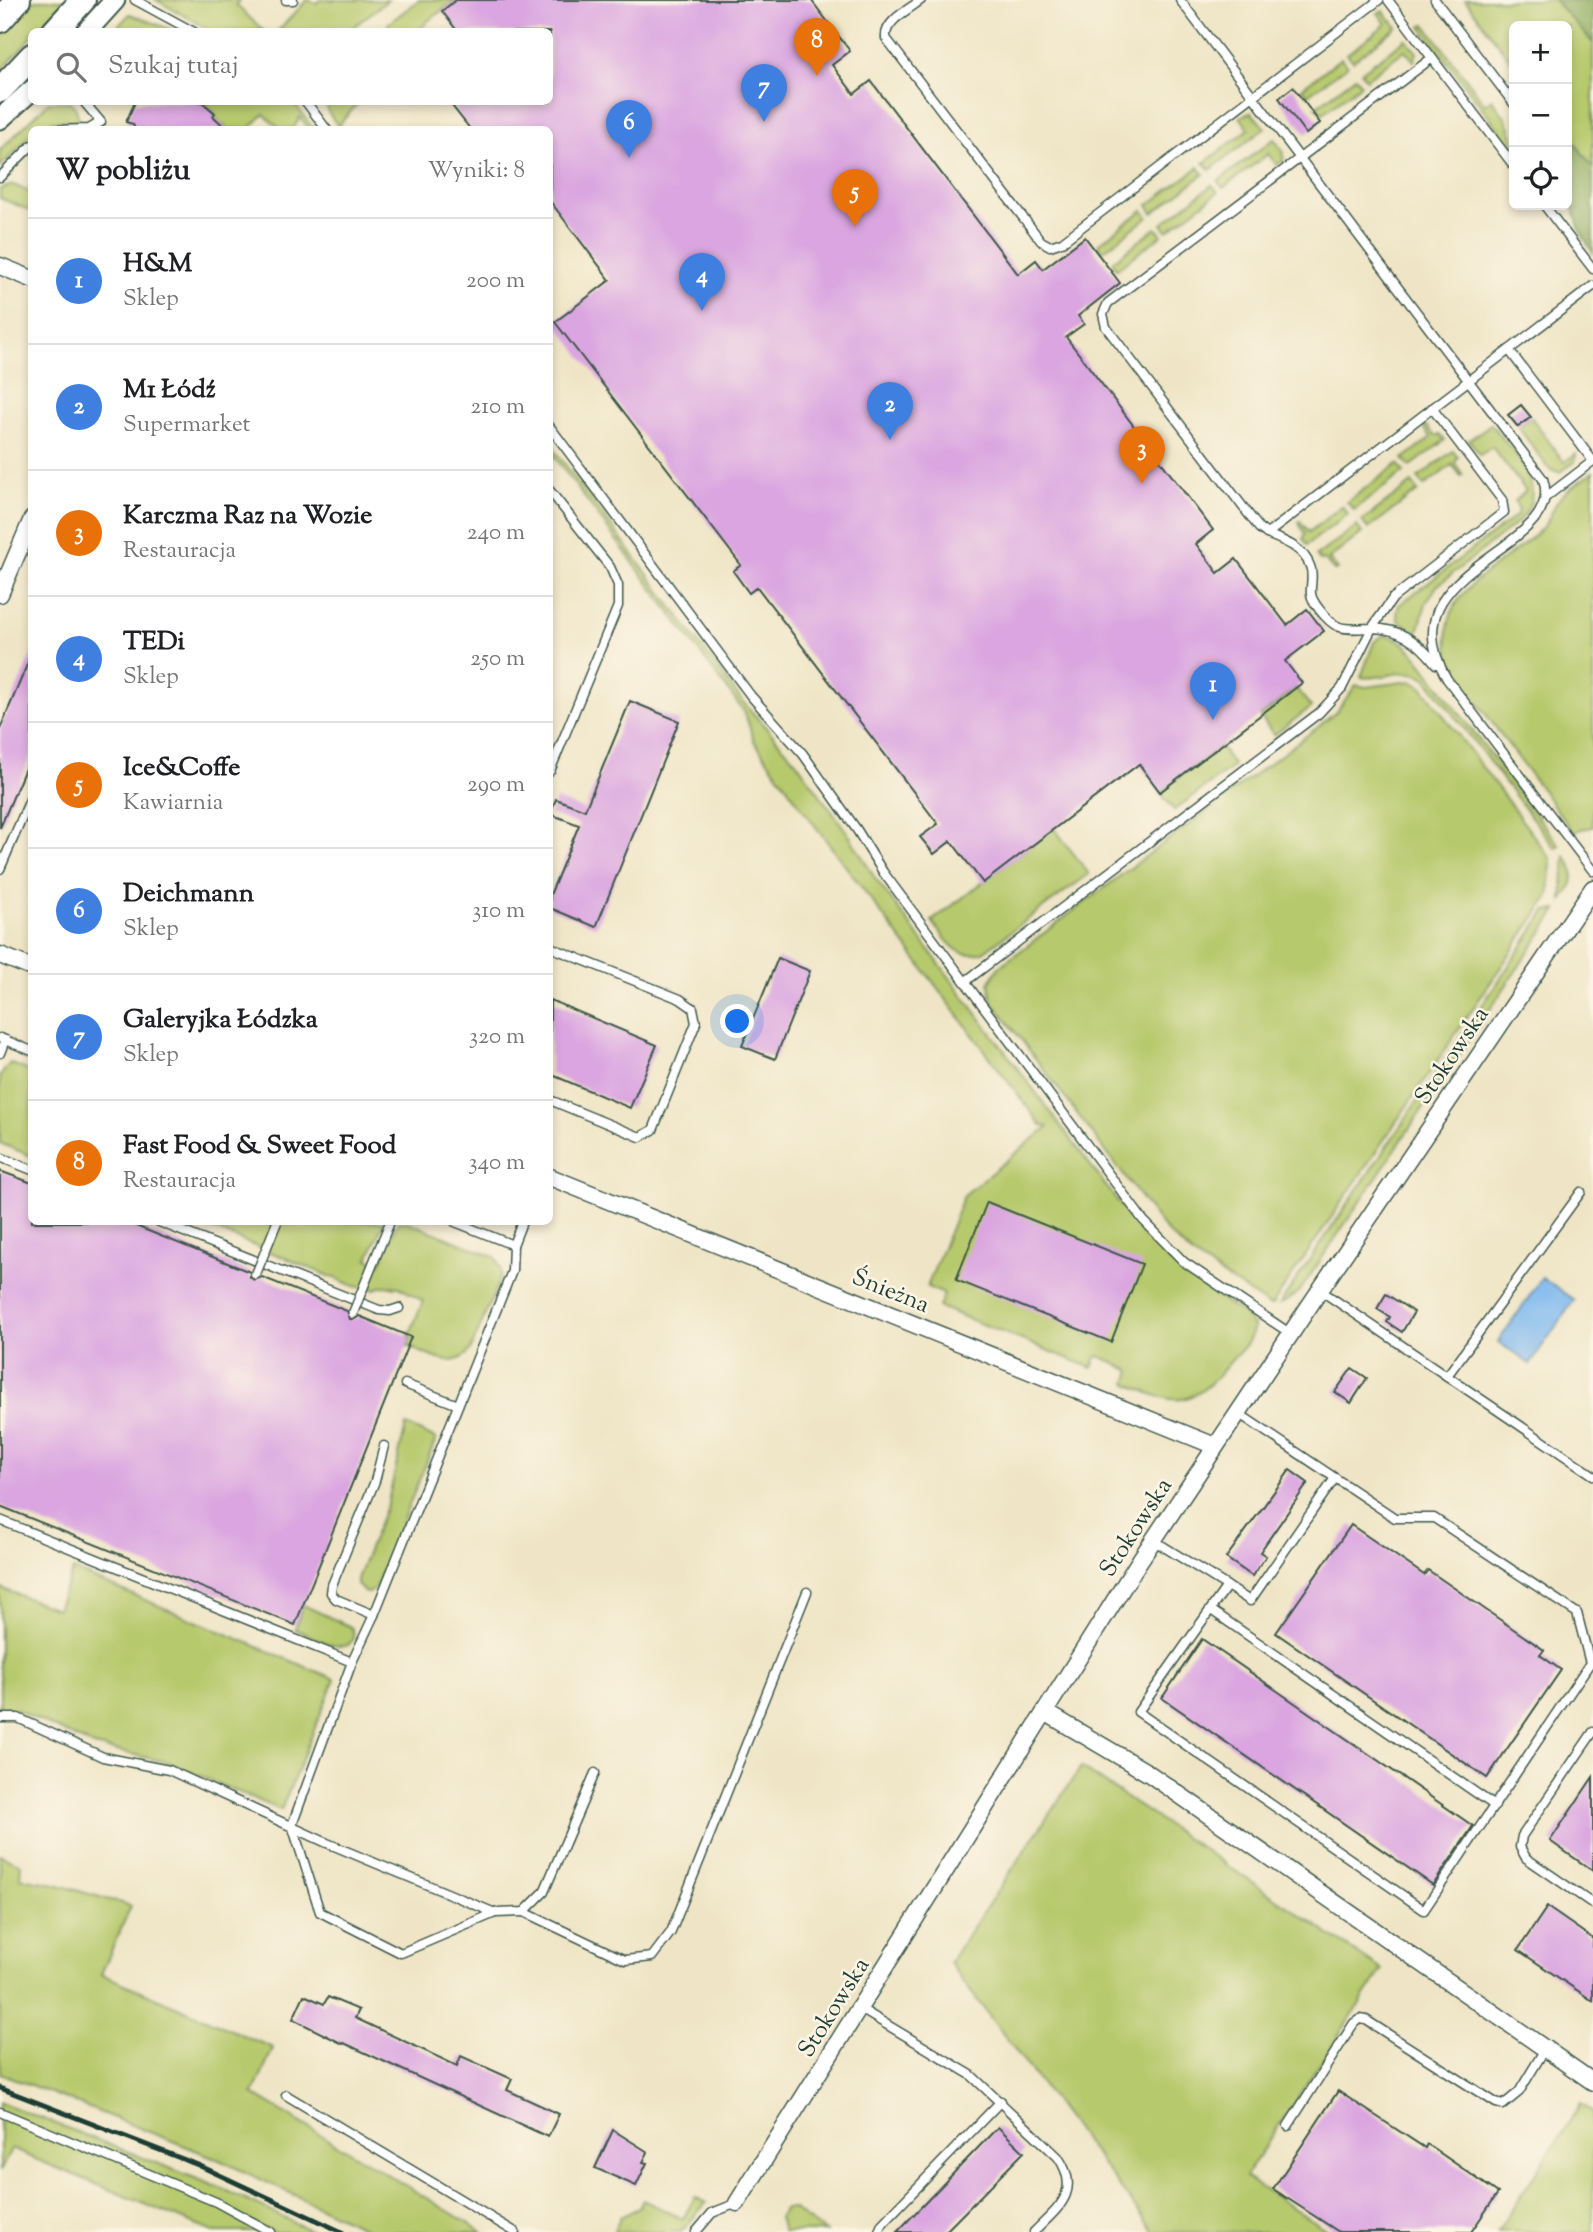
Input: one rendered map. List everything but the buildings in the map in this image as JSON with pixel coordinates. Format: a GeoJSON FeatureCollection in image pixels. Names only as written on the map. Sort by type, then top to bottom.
{"type":"FeatureCollection","features":[{"type":"Feature","properties":{"kind":"main road"},"geometry":{"type":"LineString","coordinates":[[0,20],[18,0]]}},
{"type":"Feature","properties":{"kind":"main road"},"geometry":{"type":"LineString","coordinates":[[58,28],[83,0]]}},
{"type":"Feature","properties":{"kind":"main road"},"geometry":{"type":"LineString","coordinates":[[0,90],[28,60]]}},
{"type":"Feature","properties":{"kind":"street"},"geometry":{"type":"LineString","coordinates":[[90,28],[115,0]]}},
{"type":"Feature","properties":{"kind":"street"},"geometry":{"type":"LineString","coordinates":[[0,119],[28,94]]}},
{"type":"Feature","properties":{"kind":"street"},"geometry":{"type":"LineString","coordinates":[[0,266],[28,277]]}},
{"type":"Feature","properties":{"kind":"street"},"geometry":{"type":"LineString","coordinates":[[0,594],[28,528]]}},
{"type":"Feature","properties":{"kind":"street","name":"Stokowska"},"geometry":{"type":"LineString","coordinates":[[737,2203],[1153,1540],[1593,888]]}},
{"type":"Feature","properties":{"kind":"street"},"geometry":{"type":"LineString","coordinates":[[0,955],[28,966]]}},
{"type":"Feature","properties":{"kind":"street","name":"Śnieżna"},"geometry":{"type":"LineString","coordinates":[[553,1178],[1215,1446]]}},
{"type":"Feature","properties":{"kind":"street"},"geometry":{"type":"LineString","coordinates":[[1045,1712],[1147,1773],[1593,2082]]}},
{"type":"Feature","properties":{"kind":"lane"},"geometry":{"type":"LineString","coordinates":[[135,0],[187,28]]}},
{"type":"Feature","properties":{"kind":"lane"},"geometry":{"type":"LineString","coordinates":[[286,0],[293,0]]}},
{"type":"Feature","properties":{"kind":"lane"},"geometry":{"type":"LineString","coordinates":[[921,0],[889,25],[886,38],[1027,224],[1047,245],[1062,242],[1379,0]]}},
{"type":"Feature","properties":{"kind":"lane"},"geometry":{"type":"LineString","coordinates":[[1180,0],[1537,470],[1544,482],[1546,497]]}},
{"type":"Feature","properties":{"kind":"lane"},"geometry":{"type":"LineString","coordinates":[[1388,0],[1509,159]]}},
{"type":"Feature","properties":{"kind":"lane"},"geometry":{"type":"LineString","coordinates":[[1435,0],[1509,97]]}},
{"type":"Feature","properties":{"kind":"lane"},"geometry":{"type":"LineString","coordinates":[[1432,58],[1108,303],[1103,314],[1104,323],[1259,528],[1296,547],[1308,562],[1312,571],[1311,597],[1327,620],[1343,629],[1396,631],[1427,652],[1593,871]]}},
{"type":"Feature","properties":{"kind":"lane"},"geometry":{"type":"LineString","coordinates":[[87,105],[101,121],[94,126]]}},
{"type":"Feature","properties":{"kind":"lane"},"geometry":{"type":"LineString","coordinates":[[308,105],[324,126]]}},
{"type":"Feature","properties":{"kind":"lane"},"geometry":{"type":"LineString","coordinates":[[0,177],[28,149]]}},
{"type":"Feature","properties":{"kind":"lane"},"geometry":{"type":"LineString","coordinates":[[1548,210],[1593,269]]}},
{"type":"Feature","properties":{"kind":"lane"},"geometry":{"type":"LineString","coordinates":[[1267,534],[1593,286]]}},
{"type":"Feature","properties":{"kind":"lane"},"geometry":{"type":"LineString","coordinates":[[1442,671],[1435,652],[1433,632],[1434,621],[1444,597],[1460,579],[1530,524],[1546,497],[1593,461],[1508,350]]}},
{"type":"Feature","properties":{"kind":"lane"},"geometry":{"type":"LineString","coordinates":[[966,981],[1319,713],[1335,698],[1372,628],[1393,598],[1504,512],[1502,499],[1432,408]]}},
{"type":"Feature","properties":{"kind":"lane"},"geometry":{"type":"LineString","coordinates":[[553,431],[751,696],[803,754],[883,872],[1154,1233],[1194,1269],[1291,1334]]}},
{"type":"Feature","properties":{"kind":"lane"},"geometry":{"type":"LineString","coordinates":[[553,495],[610,567],[618,585],[618,606],[553,764]]}},
{"type":"Feature","properties":{"kind":"lane"},"geometry":{"type":"LineString","coordinates":[[0,869],[28,804]]}},
{"type":"Feature","properties":{"kind":"lane"},"geometry":{"type":"LineString","coordinates":[[553,948],[680,999],[692,1008],[696,1023],[653,1130],[646,1134],[639,1137],[553,1101]]}},
{"type":"Feature","properties":{"kind":"lane"},"geometry":{"type":"LineString","coordinates":[[0,1053],[3,1039],[28,1049]]}},
{"type":"Feature","properties":{"kind":"lane"},"geometry":{"type":"LineString","coordinates":[[0,1157],[28,1168]]}},
{"type":"Feature","properties":{"kind":"lane"},"geometry":{"type":"LineString","coordinates":[[1447,1376],[1581,1192]]}},
{"type":"Feature","properties":{"kind":"lane"},"geometry":{"type":"LineString","coordinates":[[175,1225],[379,1310],[399,1308]]}},
{"type":"Feature","properties":{"kind":"lane"},"geometry":{"type":"LineString","coordinates":[[256,1274],[276,1225]]}},
{"type":"Feature","properties":{"kind":"lane"},"geometry":{"type":"LineString","coordinates":[[353,1313],[389,1225]]}},
{"type":"Feature","properties":{"kind":"lane"},"geometry":{"type":"LineString","coordinates":[[463,1225],[513,1245]]}},
{"type":"Feature","properties":{"kind":"lane"},"geometry":{"type":"LineString","coordinates":[[521,1225],[513,1245],[512,1271],[374,1615],[352,1662],[292,1825],[320,1912],[401,1953],[495,1913],[524,1912],[625,1960],[652,1957],[671,1931],[807,1592]]}},
{"type":"Feature","properties":{"kind":"lane"},"geometry":{"type":"LineString","coordinates":[[1320,1290],[1593,1475]]}},
{"type":"Feature","properties":{"kind":"lane"},"geometry":{"type":"LineString","coordinates":[[405,1384],[458,1405]]}},
{"type":"Feature","properties":{"kind":"lane"},"geometry":{"type":"LineString","coordinates":[[1227,1586],[1138,1713],[1424,1910],[1590,1663],[1577,1613],[1434,1518],[1395,1518],[1238,1413]]}},
{"type":"Feature","properties":{"kind":"lane"},"geometry":{"type":"LineString","coordinates":[[374,1615],[336,1599],[331,1593],[375,1481],[384,1446]]}},
{"type":"Feature","properties":{"kind":"lane"},"geometry":{"type":"LineString","coordinates":[[1153,1540],[1250,1601],[1335,1478]]}},
{"type":"Feature","properties":{"kind":"lane"},"geometry":{"type":"LineString","coordinates":[[0,1520],[352,1662]]}},
{"type":"Feature","properties":{"kind":"lane"},"geometry":{"type":"LineString","coordinates":[[1210,1611],[1495,1806]]}},
{"type":"Feature","properties":{"kind":"lane"},"geometry":{"type":"LineString","coordinates":[[0,1718],[18,1718],[103,1757],[169,1770],[327,1843],[495,1913]]}},
{"type":"Feature","properties":{"kind":"lane"},"geometry":{"type":"LineString","coordinates":[[1593,1732],[1522,1836],[1520,1847],[1527,1858],[1593,1904]]}},
{"type":"Feature","properties":{"kind":"lane"},"geometry":{"type":"LineString","coordinates":[[524,1912],[544,1892],[595,1773]]}},
{"type":"Feature","properties":{"kind":"lane"},"geometry":{"type":"LineString","coordinates":[[859,2008],[971,2075],[1058,2157],[1066,2168],[1069,2180],[1067,2194],[1060,2206],[1034,2232]]}},
{"type":"Feature","properties":{"kind":"lane"},"geometry":{"type":"LineString","coordinates":[[1288,2126],[1354,2023],[1360,2019],[1503,2105],[1519,2092],[1545,2049]]}},
{"type":"Feature","properties":{"kind":"lane"},"geometry":{"type":"LineString","coordinates":[[286,2095],[515,2232]]}},
{"type":"Feature","properties":{"kind":"lane"},"geometry":{"type":"LineString","coordinates":[[879,2232],[882,2224],[1000,2101]]}},
{"type":"Feature","properties":{"kind":"lane"},"geometry":{"type":"LineString","coordinates":[[0,2112],[216,2203],[271,2232]]}},
{"type":"Feature","properties":{"kind":"lane"},"geometry":{"type":"LineString","coordinates":[[696,2232],[712,2213],[737,2203]]}},
{"type":"Feature","properties":{"kind":"green space"},"geometry":{"type":"Polygon","coordinates":[[[34,0],[66,0],[40,28],[28,28],[28,41],[0,72],[0,37],[34,0]]]}},
{"type":"Feature","properties":{"kind":"green space"},"geometry":{"type":"Polygon","coordinates":[[[156,0],[240,0],[236,5],[261,28],[207,28],[156,0]]]}},
{"type":"Feature","properties":{"kind":"green space"},"geometry":{"type":"Polygon","coordinates":[[[307,0],[317,3],[319,0],[388,0],[352,28],[281,28],[307,0]]]}},
{"type":"Feature","properties":{"kind":"green space"},"geometry":{"type":"Polygon","coordinates":[[[419,0],[456,0],[422,28],[388,28],[389,23],[419,0]]]}},
{"type":"Feature","properties":{"kind":"green space"},"geometry":{"type":"Polygon","coordinates":[[[1465,0],[1554,0],[1593,43],[1593,167],[1572,140],[1572,21],[1509,21],[1509,58],[1465,0]]]}},
{"type":"Feature","properties":{"kind":"green space"},"geometry":{"type":"Polygon","coordinates":[[[1554,0],[1593,0],[1593,43],[1554,0]]]}},
{"type":"Feature","properties":{"kind":"green space"},"geometry":{"type":"Polygon","coordinates":[[[1383,11],[1397,27],[1353,61],[1347,54],[1386,24],[1378,13],[1383,11]]]}},
{"type":"Feature","properties":{"kind":"green space"},"geometry":{"type":"Polygon","coordinates":[[[130,14],[167,28],[116,28],[130,14]]]}},
{"type":"Feature","properties":{"kind":"green space"},"geometry":{"type":"Polygon","coordinates":[[[1425,24],[1485,104],[1492,99],[1508,123],[1509,143],[1421,27],[1425,24]]]}},
{"type":"Feature","properties":{"kind":"green space"},"geometry":{"type":"Polygon","coordinates":[[[1406,39],[1417,53],[1414,61],[1405,50],[1366,79],[1361,72],[1406,39]]]}},
{"type":"Feature","properties":{"kind":"green space"},"geometry":{"type":"Polygon","coordinates":[[[1341,58],[1347,66],[1308,95],[1302,88],[1341,58]]]}},
{"type":"Feature","properties":{"kind":"green space"},"geometry":{"type":"Polygon","coordinates":[[[1355,77],[1361,84],[1322,114],[1316,107],[1355,77]]]}},
{"type":"Feature","properties":{"kind":"green space"},"geometry":{"type":"Polygon","coordinates":[[[46,105],[75,107],[80,121],[53,121],[43,126],[28,126],[28,138],[0,167],[0,150],[46,105]]]}},
{"type":"Feature","properties":{"kind":"green space"},"geometry":{"type":"Polygon","coordinates":[[[206,105],[295,105],[312,126],[307,126],[300,117],[295,126],[277,126],[264,114],[252,126],[225,126],[213,116],[215,113],[206,105]]]}},
{"type":"Feature","properties":{"kind":"green space"},"geometry":{"type":"Polygon","coordinates":[[[327,105],[356,105],[338,126],[328,112],[327,105]]]}},
{"type":"Feature","properties":{"kind":"green space"},"geometry":{"type":"Polygon","coordinates":[[[1251,112],[1265,128],[1210,170],[1204,163],[1249,129],[1240,117],[1251,112]]]}},
{"type":"Feature","properties":{"kind":"green space"},"geometry":{"type":"Polygon","coordinates":[[[1274,139],[1284,153],[1283,161],[1277,165],[1268,154],[1223,188],[1218,181],[1274,139]]]}},
{"type":"Feature","properties":{"kind":"green space"},"geometry":{"type":"Polygon","coordinates":[[[1572,140],[1593,167],[1593,253],[1581,233],[1572,205],[1572,140]]]}},
{"type":"Feature","properties":{"kind":"green space"},"geometry":{"type":"Polygon","coordinates":[[[1199,167],[1204,174],[1153,213],[1148,205],[1199,167]]]}},
{"type":"Feature","properties":{"kind":"green space"},"geometry":{"type":"Polygon","coordinates":[[[13,185],[28,191],[28,210],[0,198],[0,189],[13,185]]]}},
{"type":"Feature","properties":{"kind":"green space"},"geometry":{"type":"Polygon","coordinates":[[[1212,185],[1218,192],[1167,231],[1162,224],[1212,185]]]}},
{"type":"Feature","properties":{"kind":"green space"},"geometry":{"type":"Polygon","coordinates":[[[1143,210],[1148,217],[1103,251],[1098,244],[1143,210]]]}},
{"type":"Feature","properties":{"kind":"green space"},"geometry":{"type":"Polygon","coordinates":[[[1156,228],[1162,235],[1117,269],[1112,262],[1156,228]]]}},
{"type":"Feature","properties":{"kind":"green space"},"geometry":{"type":"Polygon","coordinates":[[[1531,417],[1564,462],[1576,454],[1575,462],[1560,472],[1550,470],[1518,427],[1531,417]]]}},
{"type":"Feature","properties":{"kind":"green space"},"geometry":{"type":"Polygon","coordinates":[[[1491,424],[1526,470],[1532,496],[1528,508],[1519,521],[1437,586],[1426,603],[1418,632],[1415,632],[1398,620],[1399,605],[1519,511],[1515,501],[1526,491],[1492,447],[1480,455],[1469,440],[1491,424]]]}},
{"type":"Feature","properties":{"kind":"green space"},"geometry":{"type":"Polygon","coordinates":[[[1423,426],[1427,426],[1434,435],[1440,435],[1445,440],[1410,467],[1403,459],[1431,438],[1423,426]]]}},
{"type":"Feature","properties":{"kind":"green space"},"geometry":{"type":"Polygon","coordinates":[[[553,448],[743,702],[795,760],[849,835],[875,878],[1142,1234],[1183,1274],[1245,1315],[1254,1327],[1244,1347],[1217,1377],[1195,1395],[1184,1399],[1159,1397],[1127,1383],[1131,1371],[1099,1356],[1092,1368],[939,1307],[944,1294],[927,1287],[964,1195],[1048,1127],[1041,1125],[807,815],[754,741],[745,713],[553,455],[553,448]]]}},
{"type":"Feature","properties":{"kind":"green space"},"geometry":{"type":"Polygon","coordinates":[[[1453,451],[1458,457],[1455,463],[1463,475],[1452,465],[1424,486],[1418,478],[1453,451]]]}},
{"type":"Feature","properties":{"kind":"green space"},"geometry":{"type":"Polygon","coordinates":[[[1398,464],[1404,472],[1354,510],[1347,502],[1398,464]]]}},
{"type":"Feature","properties":{"kind":"green space"},"geometry":{"type":"Polygon","coordinates":[[[1593,472],[1593,827],[1574,833],[1456,674],[1448,646],[1448,623],[1456,604],[1470,587],[1543,527],[1563,495],[1593,472]]]}},
{"type":"Feature","properties":{"kind":"green space"},"geometry":{"type":"Polygon","coordinates":[[[1412,483],[1418,491],[1368,529],[1362,521],[1412,483]]]}},
{"type":"Feature","properties":{"kind":"green space"},"geometry":{"type":"Polygon","coordinates":[[[1342,506],[1348,514],[1307,545],[1303,539],[1305,534],[1298,522],[1309,532],[1342,506]]]}},
{"type":"Feature","properties":{"kind":"green space"},"geometry":{"type":"Polygon","coordinates":[[[1357,526],[1362,533],[1329,559],[1338,570],[1334,571],[1326,561],[1319,560],[1316,556],[1357,526]]]}},
{"type":"Feature","properties":{"kind":"green space"},"geometry":{"type":"Polygon","coordinates":[[[1384,635],[1400,640],[1413,652],[1559,845],[1555,848],[1426,678],[1410,673],[1361,677],[1374,642],[1384,635]]]}},
{"type":"Feature","properties":{"kind":"green space"},"geometry":{"type":"Polygon","coordinates":[[[1411,681],[1423,688],[1551,859],[1549,896],[1272,1305],[1268,1305],[1195,1257],[1166,1231],[992,1001],[989,983],[999,967],[1318,727],[1337,711],[1356,685],[1366,687],[1411,681]]]}},
{"type":"Feature","properties":{"kind":"green space"},"geometry":{"type":"Polygon","coordinates":[[[1296,688],[1311,707],[1274,735],[1260,716],[1296,688]]]}},
{"type":"Feature","properties":{"kind":"green space"},"geometry":{"type":"Polygon","coordinates":[[[1220,746],[1234,766],[1174,810],[1160,792],[1220,746]]]}},
{"type":"Feature","properties":{"kind":"green space"},"geometry":{"type":"Polygon","coordinates":[[[1054,828],[1089,874],[983,952],[966,954],[953,947],[932,921],[1054,828]]]}},
{"type":"Feature","properties":{"kind":"green space"},"geometry":{"type":"Polygon","coordinates":[[[1565,856],[1572,868],[1573,879],[1562,901],[1565,856]]]}},
{"type":"Feature","properties":{"kind":"green space"},"geometry":{"type":"Polygon","coordinates":[[[1557,910],[1301,1289],[1288,1301],[1280,1304],[1546,911],[1557,910]]]}},
{"type":"Feature","properties":{"kind":"green space"},"geometry":{"type":"Polygon","coordinates":[[[10,1063],[28,1071],[28,1155],[0,1143],[0,1076],[10,1063]]]}},
{"type":"Feature","properties":{"kind":"green space"},"geometry":{"type":"Polygon","coordinates":[[[206,1225],[383,1225],[368,1259],[380,1264],[397,1225],[415,1225],[495,1257],[501,1269],[501,1276],[471,1349],[457,1360],[441,1360],[408,1346],[409,1336],[423,1301],[399,1287],[384,1286],[374,1289],[354,1286],[206,1225]]]}},
{"type":"Feature","properties":{"kind":"green space"},"geometry":{"type":"Polygon","coordinates":[[[406,1425],[436,1439],[376,1586],[371,1592],[365,1593],[357,1585],[357,1579],[388,1501],[406,1425]]]}},
{"type":"Feature","properties":{"kind":"green space"},"geometry":{"type":"Polygon","coordinates":[[[73,1570],[335,1679],[281,1810],[167,1762],[94,1746],[17,1710],[0,1710],[0,1588],[57,1609],[73,1570]]]}},
{"type":"Feature","properties":{"kind":"green space"},"geometry":{"type":"Polygon","coordinates":[[[303,1605],[351,1627],[353,1639],[346,1646],[332,1645],[295,1629],[303,1605]]]}},
{"type":"Feature","properties":{"kind":"green space"},"geometry":{"type":"Polygon","coordinates":[[[1081,1767],[1382,1970],[1245,2177],[1330,2232],[1154,2232],[949,1963],[1081,1767]]]}},
{"type":"Feature","properties":{"kind":"green space"},"geometry":{"type":"Polygon","coordinates":[[[0,1855],[21,1864],[20,1878],[55,1884],[131,1906],[101,1974],[273,2048],[253,2094],[483,2232],[373,2232],[213,2157],[0,2073],[0,1855]]]}},
{"type":"Feature","properties":{"kind":"green space"},"geometry":{"type":"Polygon","coordinates":[[[0,2102],[218,2187],[314,2232],[213,2232],[11,2149],[0,2172],[0,2102]]]}},
{"type":"Feature","properties":{"kind":"green space"},"geometry":{"type":"Polygon","coordinates":[[[1581,2104],[1593,2112],[1593,2232],[1497,2232],[1581,2104]]]}},
{"type":"Feature","properties":{"kind":"green space"},"geometry":{"type":"Polygon","coordinates":[[[695,2197],[706,2203],[681,2232],[614,2232],[620,2217],[639,2208],[643,2200],[683,2219],[695,2197]]]}},
{"type":"Feature","properties":{"kind":"green space"},"geometry":{"type":"Polygon","coordinates":[[[785,2209],[793,2209],[825,2232],[783,2232],[779,2217],[785,2209]]]}},
{"type":"Feature","properties":{"kind":"water"},"geometry":{"type":"Polygon","coordinates":[[[1542,1278],[1574,1300],[1530,1364],[1498,1342],[1542,1278]]]}},
{"type":"Feature","properties":{"kind":"railway"},"geometry":{"type":"LineString","coordinates":[[0,2088],[198,2165],[342,2232]]}},
{"type":"Feature","properties":{"kind":"place","name":"Fast Food & Sweet Food"},"geometry":{"type":"Point","coordinates":[817,76]}},
{"type":"Feature","properties":{"kind":"place","name":"Galeryjka Łódzka"},"geometry":{"type":"Point","coordinates":[764,122]}},
{"type":"Feature","properties":{"kind":"place","name":"Deichmann"},"geometry":{"type":"Point","coordinates":[629,158]}},
{"type":"Feature","properties":{"kind":"place","name":"Ice&Coffe"},"geometry":{"type":"Point","coordinates":[855,227]}},
{"type":"Feature","properties":{"kind":"place","name":"TEDi"},"geometry":{"type":"Point","coordinates":[702,311]}},
{"type":"Feature","properties":{"kind":"place","name":"M1 Łódź"},"geometry":{"type":"Point","coordinates":[890,440]}},
{"type":"Feature","properties":{"kind":"place","name":"Karczma Raz na Wozie"},"geometry":{"type":"Point","coordinates":[1142,484]}},
{"type":"Feature","properties":{"kind":"place","name":"H&M"},"geometry":{"type":"Point","coordinates":[1213,720]}}]}
